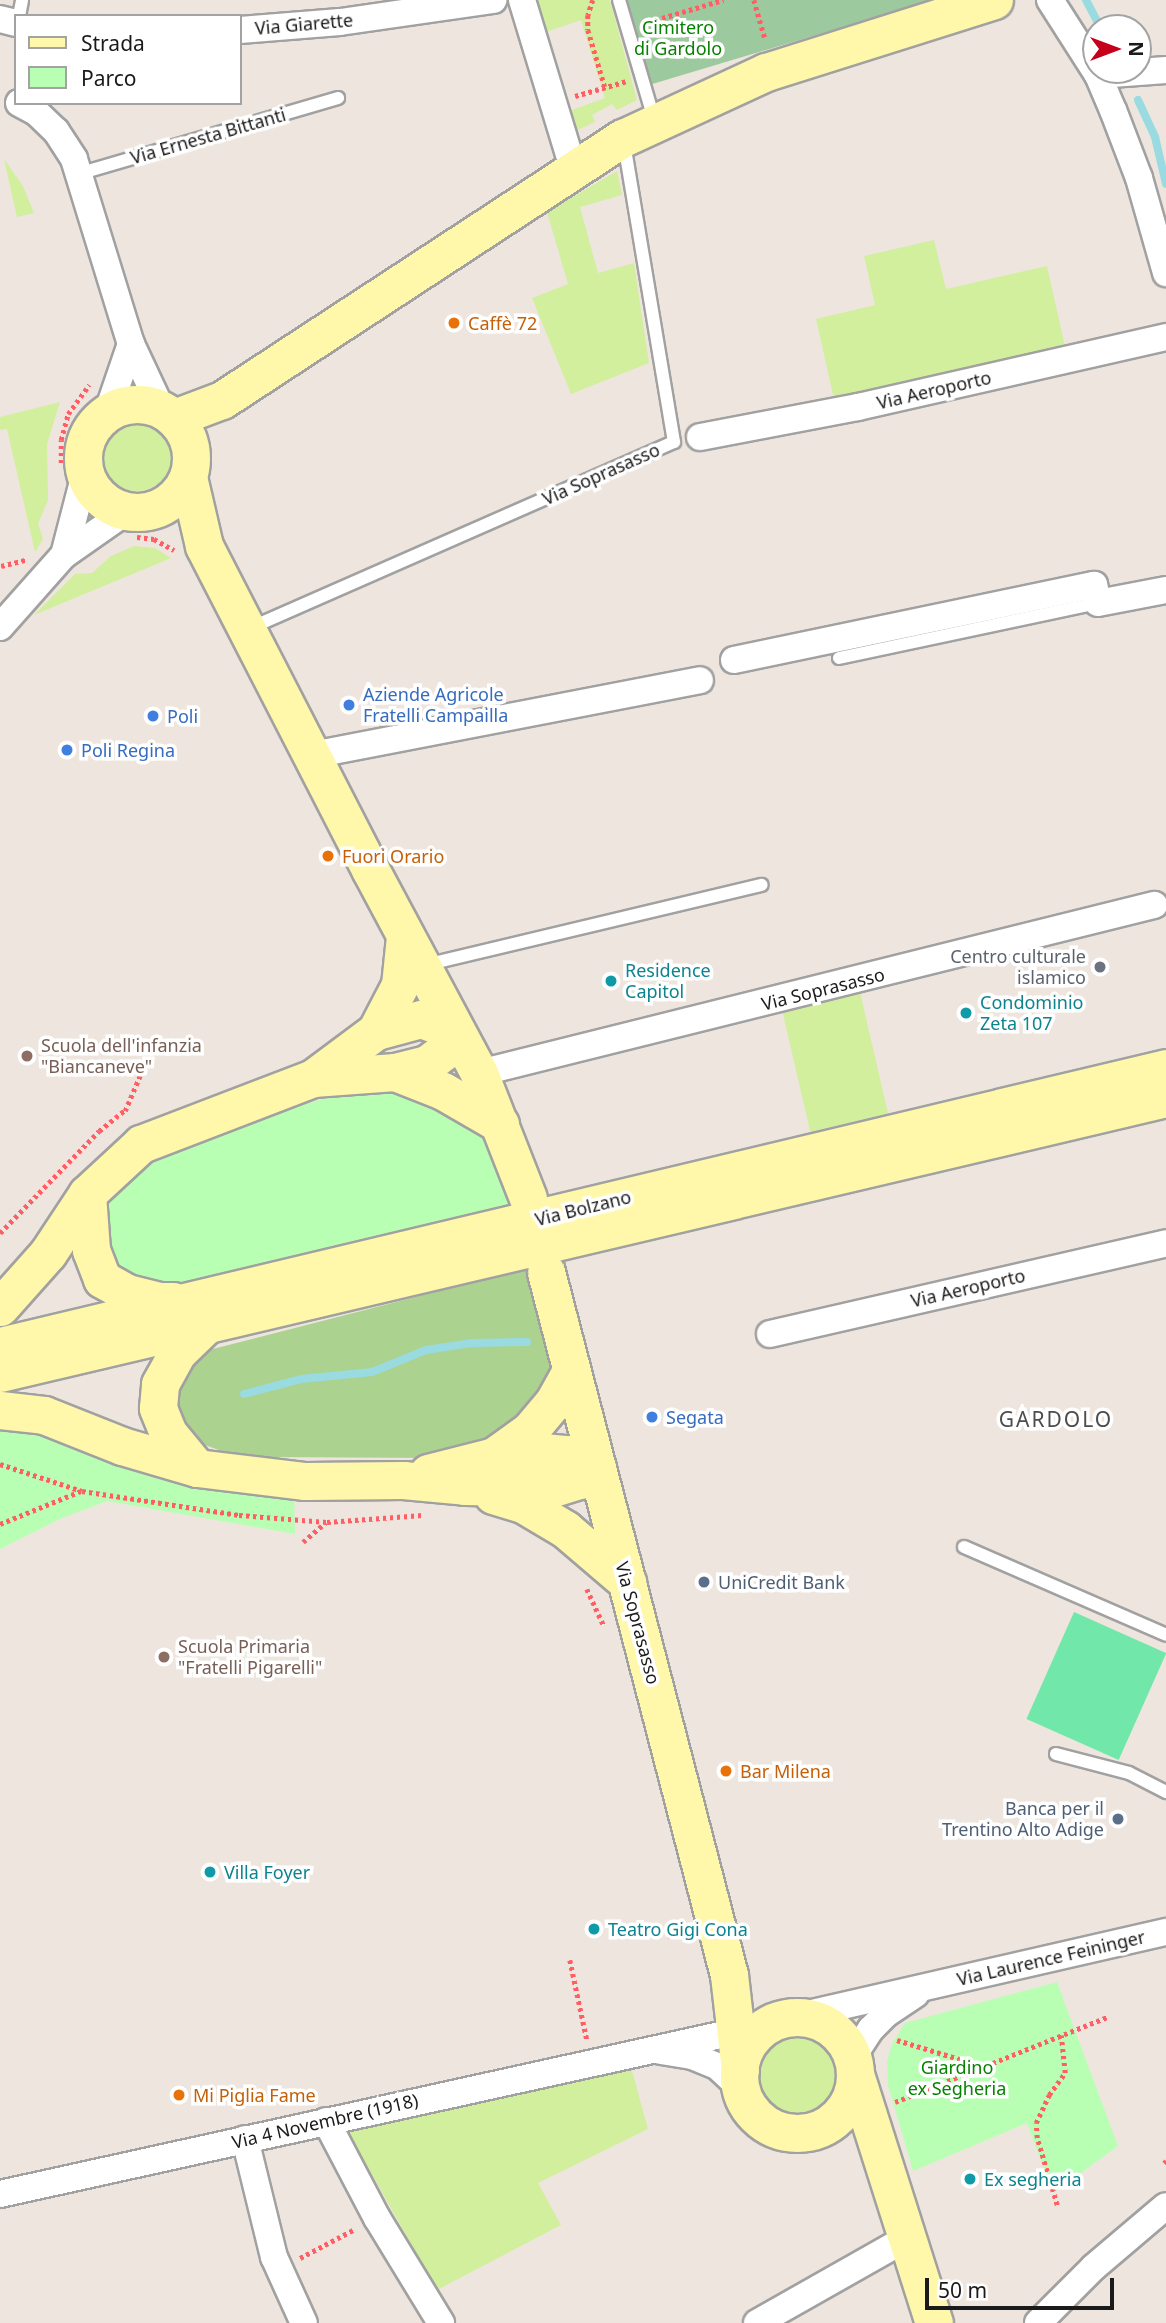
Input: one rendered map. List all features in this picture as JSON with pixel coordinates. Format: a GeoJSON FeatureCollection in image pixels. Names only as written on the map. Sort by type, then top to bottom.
{"type":"FeatureCollection","features":[{"type":"Feature","properties":{"kind":"main road"},"geometry":{"type":"LineString","coordinates":[[137,519],[169,503],[178,438],[222,400],[639,130],[766,72],[994,0]]}},
{"type":"Feature","properties":{"kind":"main road"},"geometry":{"type":"LineString","coordinates":[[190,549],[178,438],[143,403],[125,404],[100,396],[94,423],[85,438],[82,456],[73,475],[101,499],[190,549],[247,630],[479,1073],[528,1198]]}},
{"type":"Feature","properties":{"kind":"main road"},"geometry":{"type":"LineString","coordinates":[[376,1031],[400,985],[413,951]]}},
{"type":"Feature","properties":{"kind":"main road"},"geometry":{"type":"LineString","coordinates":[[0,1307],[48,1253],[87,1194],[141,1144],[313,1077],[376,1031],[421,1019],[456,1031]]}},
{"type":"Feature","properties":{"kind":"main road"},"geometry":{"type":"LineString","coordinates":[[313,1077],[395,1072],[427,1064],[444,1051],[456,1031]]}},
{"type":"Feature","properties":{"kind":"main road","name":"Via Bolzano"},"geometry":{"type":"LineString","coordinates":[[0,1373],[206,1312],[1166,1068]]}},
{"type":"Feature","properties":{"kind":"main road"},"geometry":{"type":"LineString","coordinates":[[395,1072],[443,1091],[500,1124]]}},
{"type":"Feature","properties":{"kind":"main road","name":"Via Bolzano"},"geometry":{"type":"LineString","coordinates":[[0,1346],[206,1312],[1166,1098]]}},
{"type":"Feature","properties":{"kind":"main road"},"geometry":{"type":"LineString","coordinates":[[87,1194],[91,1250],[102,1279],[127,1293],[206,1312],[177,1353],[160,1384],[158,1408],[168,1433],[197,1468]]}},
{"type":"Feature","properties":{"kind":"main road","name":"Via Soprasasso"},"geometry":{"type":"LineString","coordinates":[[546,1272],[729,1975],[740,2079]]}},
{"type":"Feature","properties":{"kind":"main road"},"geometry":{"type":"LineString","coordinates":[[494,1457],[530,1430],[553,1403],[571,1370]]}},
{"type":"Feature","properties":{"kind":"main road"},"geometry":{"type":"LineString","coordinates":[[0,1410],[44,1415],[122,1447],[197,1468],[305,1481],[403,1480],[465,1486],[553,1488],[580,1480],[597,1468],[570,1454],[532,1451],[494,1457],[403,1480]]}},
{"type":"Feature","properties":{"kind":"main road"},"geometry":{"type":"LineString","coordinates":[[465,1486],[523,1504],[565,1529],[627,1582]]}},
{"type":"Feature","properties":{"kind":"main road","name":"Via Soprasasso"},"geometry":{"type":"LineString","coordinates":[[729,1975],[747,2000],[780,2021]]}},
{"type":"Feature","properties":{"kind":"main road"},"geometry":{"type":"LineString","coordinates":[[854,2066],[854,2088],[846,2106],[835,2119],[809,2132],[795,2134],[766,2124],[747,2103],[740,2079],[749,2043],[780,2021],[823,2023],[839,2035],[854,2066],[934,2323]]}},
{"type":"Feature","properties":{"kind":"main road"},"geometry":{"type":"LineString","coordinates":[[809,2132],[851,2142],[871,2154],[890,2180]]}},
{"type":"Feature","properties":{"kind":"street","name":"Via Giarette"},"geometry":{"type":"LineString","coordinates":[[242,30],[340,22],[493,0]]}},
{"type":"Feature","properties":{"kind":"street"},"geometry":{"type":"LineString","coordinates":[[523,0],[574,170]]}},
{"type":"Feature","properties":{"kind":"street"},"geometry":{"type":"LineString","coordinates":[[1050,0],[1082,50]]}},
{"type":"Feature","properties":{"kind":"street"},"geometry":{"type":"LineString","coordinates":[[1102,84],[1139,178],[1166,274]]}},
{"type":"Feature","properties":{"kind":"street"},"geometry":{"type":"LineString","coordinates":[[23,105],[36,112],[56,131],[74,159],[131,344],[178,438]]}},
{"type":"Feature","properties":{"kind":"street","name":"Via Aeroporto"},"geometry":{"type":"LineString","coordinates":[[700,437],[858,407],[1166,337]]}},
{"type":"Feature","properties":{"kind":"street"},"geometry":{"type":"LineString","coordinates":[[100,396],[131,344]]}},
{"type":"Feature","properties":{"kind":"street"},"geometry":{"type":"LineString","coordinates":[[64,555],[73,475]]}},
{"type":"Feature","properties":{"kind":"street"},"geometry":{"type":"LineString","coordinates":[[0,627],[64,555],[137,519]]}},
{"type":"Feature","properties":{"kind":"street"},"geometry":{"type":"LineString","coordinates":[[734,660],[1094,585],[1098,603],[1166,590]]}},
{"type":"Feature","properties":{"kind":"street"},"geometry":{"type":"LineString","coordinates":[[312,755],[700,680]]}},
{"type":"Feature","properties":{"kind":"street","name":"Via Soprasasso"},"geometry":{"type":"LineString","coordinates":[[479,1073],[1160,903]]}},
{"type":"Feature","properties":{"kind":"street","name":"Via Aeroporto"},"geometry":{"type":"LineString","coordinates":[[770,1334],[1166,1243]]}},
{"type":"Feature","properties":{"kind":"street","name":"Via Laurence Feininger"},"geometry":{"type":"LineString","coordinates":[[780,2021],[1166,1932]]}},
{"type":"Feature","properties":{"kind":"street","name":"Via Laurence Feininger"},"geometry":{"type":"LineString","coordinates":[[854,2066],[871,2029],[886,2014],[937,1984]]}},
{"type":"Feature","properties":{"kind":"street","name":"Via 4 Novembre (1918)"},"geometry":{"type":"LineString","coordinates":[[0,2194],[780,2021]]}},
{"type":"Feature","properties":{"kind":"street","name":"Via 4 Novembre (1918)"},"geometry":{"type":"LineString","coordinates":[[649,2049],[692,2056],[740,2079]]}},
{"type":"Feature","properties":{"kind":"street"},"geometry":{"type":"LineString","coordinates":[[326,2121],[377,2218],[442,2323]]}},
{"type":"Feature","properties":{"kind":"street"},"geometry":{"type":"LineString","coordinates":[[245,2139],[279,2269],[304,2323]]}},
{"type":"Feature","properties":{"kind":"street"},"geometry":{"type":"LineString","coordinates":[[1038,2323],[1094,2267],[1166,2206]]}},
{"type":"Feature","properties":{"kind":"street"},"geometry":{"type":"LineString","coordinates":[[757,2323],[907,2238]]}},
{"type":"Feature","properties":{"kind":"lane"},"geometry":{"type":"LineString","coordinates":[[619,0],[641,76],[639,130]]}},
{"type":"Feature","properties":{"kind":"lane","name":"Via Ernesta Bittanti"},"geometry":{"type":"LineString","coordinates":[[78,174],[338,98]]}},
{"type":"Feature","properties":{"kind":"lane","name":"Via Soprasasso"},"geometry":{"type":"LineString","coordinates":[[247,630],[674,442],[639,130]]}},
{"type":"Feature","properties":{"kind":"lane"},"geometry":{"type":"LineString","coordinates":[[839,658],[1098,603]]}},
{"type":"Feature","properties":{"kind":"lane"},"geometry":{"type":"LineString","coordinates":[[413,951],[762,885]]}},
{"type":"Feature","properties":{"kind":"lane"},"geometry":{"type":"LineString","coordinates":[[15,1270],[48,1253]]}},
{"type":"Feature","properties":{"kind":"lane"},"geometry":{"type":"LineString","coordinates":[[964,1547],[1166,1635]]}},
{"type":"Feature","properties":{"kind":"lane"},"geometry":{"type":"LineString","coordinates":[[1056,1754],[1129,1773],[1166,1792]]}},
{"type":"Feature","properties":{"kind":"path"},"geometry":{"type":"LineString","coordinates":[[593,0],[588,15],[588,30],[605,87]]}},
{"type":"Feature","properties":{"kind":"path"},"geometry":{"type":"LineString","coordinates":[[662,18],[723,0]]}},
{"type":"Feature","properties":{"kind":"path"},"geometry":{"type":"LineString","coordinates":[[754,0],[765,38]]}},
{"type":"Feature","properties":{"kind":"path"},"geometry":{"type":"LineString","coordinates":[[552,103],[641,76]]}},
{"type":"Feature","properties":{"kind":"path"},"geometry":{"type":"LineString","coordinates":[[73,475],[61,440],[68,414],[100,396]]}},
{"type":"Feature","properties":{"kind":"path"},"geometry":{"type":"LineString","coordinates":[[137,519],[154,539],[190,549]]}},
{"type":"Feature","properties":{"kind":"path"},"geometry":{"type":"LineString","coordinates":[[1,566],[37,558]]}},
{"type":"Feature","properties":{"kind":"path"},"geometry":{"type":"LineString","coordinates":[[0,1233],[99,1131],[125,1110],[142,1071]]}},
{"type":"Feature","properties":{"kind":"path"},"geometry":{"type":"LineString","coordinates":[[125,1110],[128,1117]]}},
{"type":"Feature","properties":{"kind":"path"},"geometry":{"type":"LineString","coordinates":[[0,1464],[82,1491],[239,1515],[327,1522],[425,1514]]}},
{"type":"Feature","properties":{"kind":"path"},"geometry":{"type":"LineString","coordinates":[[0,1524],[82,1491]]}},
{"type":"Feature","properties":{"kind":"path"},"geometry":{"type":"LineString","coordinates":[[303,1542],[327,1522]]}},
{"type":"Feature","properties":{"kind":"path"},"geometry":{"type":"LineString","coordinates":[[579,1579],[586,1587],[607,1633]]}},
{"type":"Feature","properties":{"kind":"path"},"geometry":{"type":"LineString","coordinates":[[667,1936],[680,1933]]}},
{"type":"Feature","properties":{"kind":"path"},"geometry":{"type":"LineString","coordinates":[[570,1960],[592,2062]]}},
{"type":"Feature","properties":{"kind":"path"},"geometry":{"type":"LineString","coordinates":[[892,2104],[1108,2017]]}},
{"type":"Feature","properties":{"kind":"path"},"geometry":{"type":"LineString","coordinates":[[1057,2205],[1037,2138],[1036,2123],[1065,2073],[1061,2035]]}},
{"type":"Feature","properties":{"kind":"path"},"geometry":{"type":"LineString","coordinates":[[894,2039],[984,2066]]}},
{"type":"Feature","properties":{"kind":"path"},"geometry":{"type":"LineString","coordinates":[[279,2269],[377,2218]]}},
{"type":"Feature","properties":{"kind":"green space"},"geometry":{"type":"Polygon","coordinates":[[[530,0],[610,0],[637,100],[617,110],[612,104],[592,115],[595,122],[573,132],[566,112],[605,98],[581,20],[540,34],[530,0]]]}},
{"type":"Feature","properties":{"kind":"green space","name":"Cimitero di Gardolo"},"geometry":{"type":"Polygon","coordinates":[[[625,0],[933,0],[649,85],[625,0]]]}},
{"type":"Feature","properties":{"kind":"green space"},"geometry":{"type":"Polygon","coordinates":[[[4,159],[23,186],[34,213],[17,217],[4,159]]]}},
{"type":"Feature","properties":{"kind":"green space"},"geometry":{"type":"Polygon","coordinates":[[[617,171],[622,195],[580,207],[598,273],[634,263],[649,363],[571,394],[532,298],[568,284],[547,212],[617,171]]]}},
{"type":"Feature","properties":{"kind":"green space"},"geometry":{"type":"Polygon","coordinates":[[[934,240],[946,289],[1047,266],[1066,351],[835,404],[816,319],[875,305],[864,256],[934,240]]]}},
{"type":"Feature","properties":{"kind":"green space"},"geometry":{"type":"Polygon","coordinates":[[[60,402],[47,444],[48,500],[38,524],[43,539],[35,552],[7,429],[0,430],[0,417],[60,402]]]}},
{"type":"Feature","properties":{"kind":"green space"},"geometry":{"type":"Polygon","coordinates":[[[137,423],[150,426],[161,433],[168,444],[171,457],[168,470],[161,481],[150,488],[137,491],[124,488],[113,481],[106,470],[103,457],[106,444],[113,433],[124,426],[137,423]]]}},
{"type":"Feature","properties":{"kind":"green space"},"geometry":{"type":"Polygon","coordinates":[[[134,546],[155,548],[171,558],[34,615],[75,574],[92,573],[111,556],[134,546]]]}},
{"type":"Feature","properties":{"kind":"green space"},"geometry":{"type":"Polygon","coordinates":[[[860,992],[888,1114],[810,1132],[782,1010],[860,992]]]}},
{"type":"Feature","properties":{"kind":"green space"},"geometry":{"type":"Polygon","coordinates":[[[394,1078],[488,1130],[517,1207],[188,1290],[142,1282],[114,1265],[99,1235],[110,1195],[142,1161],[296,1107],[394,1078]]]}},
{"type":"Feature","properties":{"kind":"green space"},"geometry":{"type":"Polygon","coordinates":[[[532,1267],[558,1369],[525,1422],[485,1449],[439,1458],[238,1457],[194,1441],[182,1423],[177,1402],[180,1383],[185,1370],[201,1352],[532,1267]]]}},
{"type":"Feature","properties":{"kind":"green space"},"geometry":{"type":"Polygon","coordinates":[[[0,1424],[57,1440],[182,1483],[294,1497],[295,1534],[107,1501],[62,1518],[0,1549],[0,1424]]]}},
{"type":"Feature","properties":{"kind":"green space"},"geometry":{"type":"Polygon","coordinates":[[[1074,1612],[1166,1653],[1119,1760],[1026,1719],[1074,1612]]]}},
{"type":"Feature","properties":{"kind":"green space","name":"Giardino ex Segheria"},"geometry":{"type":"Polygon","coordinates":[[[1057,1982],[1118,2146],[1053,2193],[1027,2123],[913,2171],[888,2085],[887,2061],[892,2044],[905,2023],[1057,1982]]]}},
{"type":"Feature","properties":{"kind":"green space"},"geometry":{"type":"Polygon","coordinates":[[[798,2032],[815,2036],[829,2045],[838,2059],[842,2076],[838,2093],[829,2107],[815,2116],[798,2120],[781,2116],[767,2107],[758,2093],[754,2076],[758,2059],[767,2045],[781,2036],[798,2032]]]}},
{"type":"Feature","properties":{"kind":"green space"},"geometry":{"type":"Polygon","coordinates":[[[631,2067],[648,2129],[538,2183],[561,2225],[437,2290],[348,2132],[631,2067]]]}},
{"type":"Feature","properties":{"kind":"waterway"},"geometry":{"type":"LineString","coordinates":[[1086,0],[1094,14]]}},
{"type":"Feature","properties":{"kind":"waterway"},"geometry":{"type":"LineString","coordinates":[[1138,100],[1155,137],[1166,184]]}},
{"type":"Feature","properties":{"kind":"waterway"},"geometry":{"type":"LineString","coordinates":[[244,1394],[301,1379],[372,1372],[426,1350],[472,1343],[527,1342]]}},
{"type":"Feature","properties":{"kind":"place","name":"Caffè 72"},"geometry":{"type":"Point","coordinates":[454,323]}},
{"type":"Feature","properties":{"kind":"place","name":"Aziende Agricole Fratelli Campailla"},"geometry":{"type":"Point","coordinates":[349,705]}},
{"type":"Feature","properties":{"kind":"place","name":"Poli"},"geometry":{"type":"Point","coordinates":[153,716]}},
{"type":"Feature","properties":{"kind":"place","name":"Poli Regina"},"geometry":{"type":"Point","coordinates":[67,750]}},
{"type":"Feature","properties":{"kind":"place","name":"Fuori Orario"},"geometry":{"type":"Point","coordinates":[328,856]}},
{"type":"Feature","properties":{"kind":"place","name":"Centro culturale islamico"},"geometry":{"type":"Point","coordinates":[1100,967]}},
{"type":"Feature","properties":{"kind":"place","name":"Residence Capitol"},"geometry":{"type":"Point","coordinates":[611,981]}},
{"type":"Feature","properties":{"kind":"place","name":"Condominio Zeta 107"},"geometry":{"type":"Point","coordinates":[966,1013]}},
{"type":"Feature","properties":{"kind":"place","name":"Scuola dell'infanzia \"Biancaneve\""},"geometry":{"type":"Point","coordinates":[27,1056]}},
{"type":"Feature","properties":{"kind":"place","name":"Segata"},"geometry":{"type":"Point","coordinates":[652,1417]}},
{"type":"Feature","properties":{"kind":"place","name":"UniCredit Bank"},"geometry":{"type":"Point","coordinates":[704,1582]}},
{"type":"Feature","properties":{"kind":"place","name":"Scuola Primaria \"Fratelli Pigarelli\""},"geometry":{"type":"Point","coordinates":[164,1657]}},
{"type":"Feature","properties":{"kind":"place","name":"Bar Milena"},"geometry":{"type":"Point","coordinates":[726,1771]}},
{"type":"Feature","properties":{"kind":"place","name":"Banca per il Trentino Alto Adige"},"geometry":{"type":"Point","coordinates":[1118,1819]}},
{"type":"Feature","properties":{"kind":"place","name":"Villa Foyer"},"geometry":{"type":"Point","coordinates":[210,1872]}},
{"type":"Feature","properties":{"kind":"place","name":"Teatro Gigi Cona"},"geometry":{"type":"Point","coordinates":[594,1929]}},
{"type":"Feature","properties":{"kind":"place","name":"Mi Piglia Fame"},"geometry":{"type":"Point","coordinates":[179,2095]}},
{"type":"Feature","properties":{"kind":"place","name":"Ex segheria"},"geometry":{"type":"Point","coordinates":[970,2179]}},
{"type":"Feature","properties":{"kind":"district","name":"GARDOLO"},"geometry":{"type":"Point","coordinates":[1056,1419]}}]}
